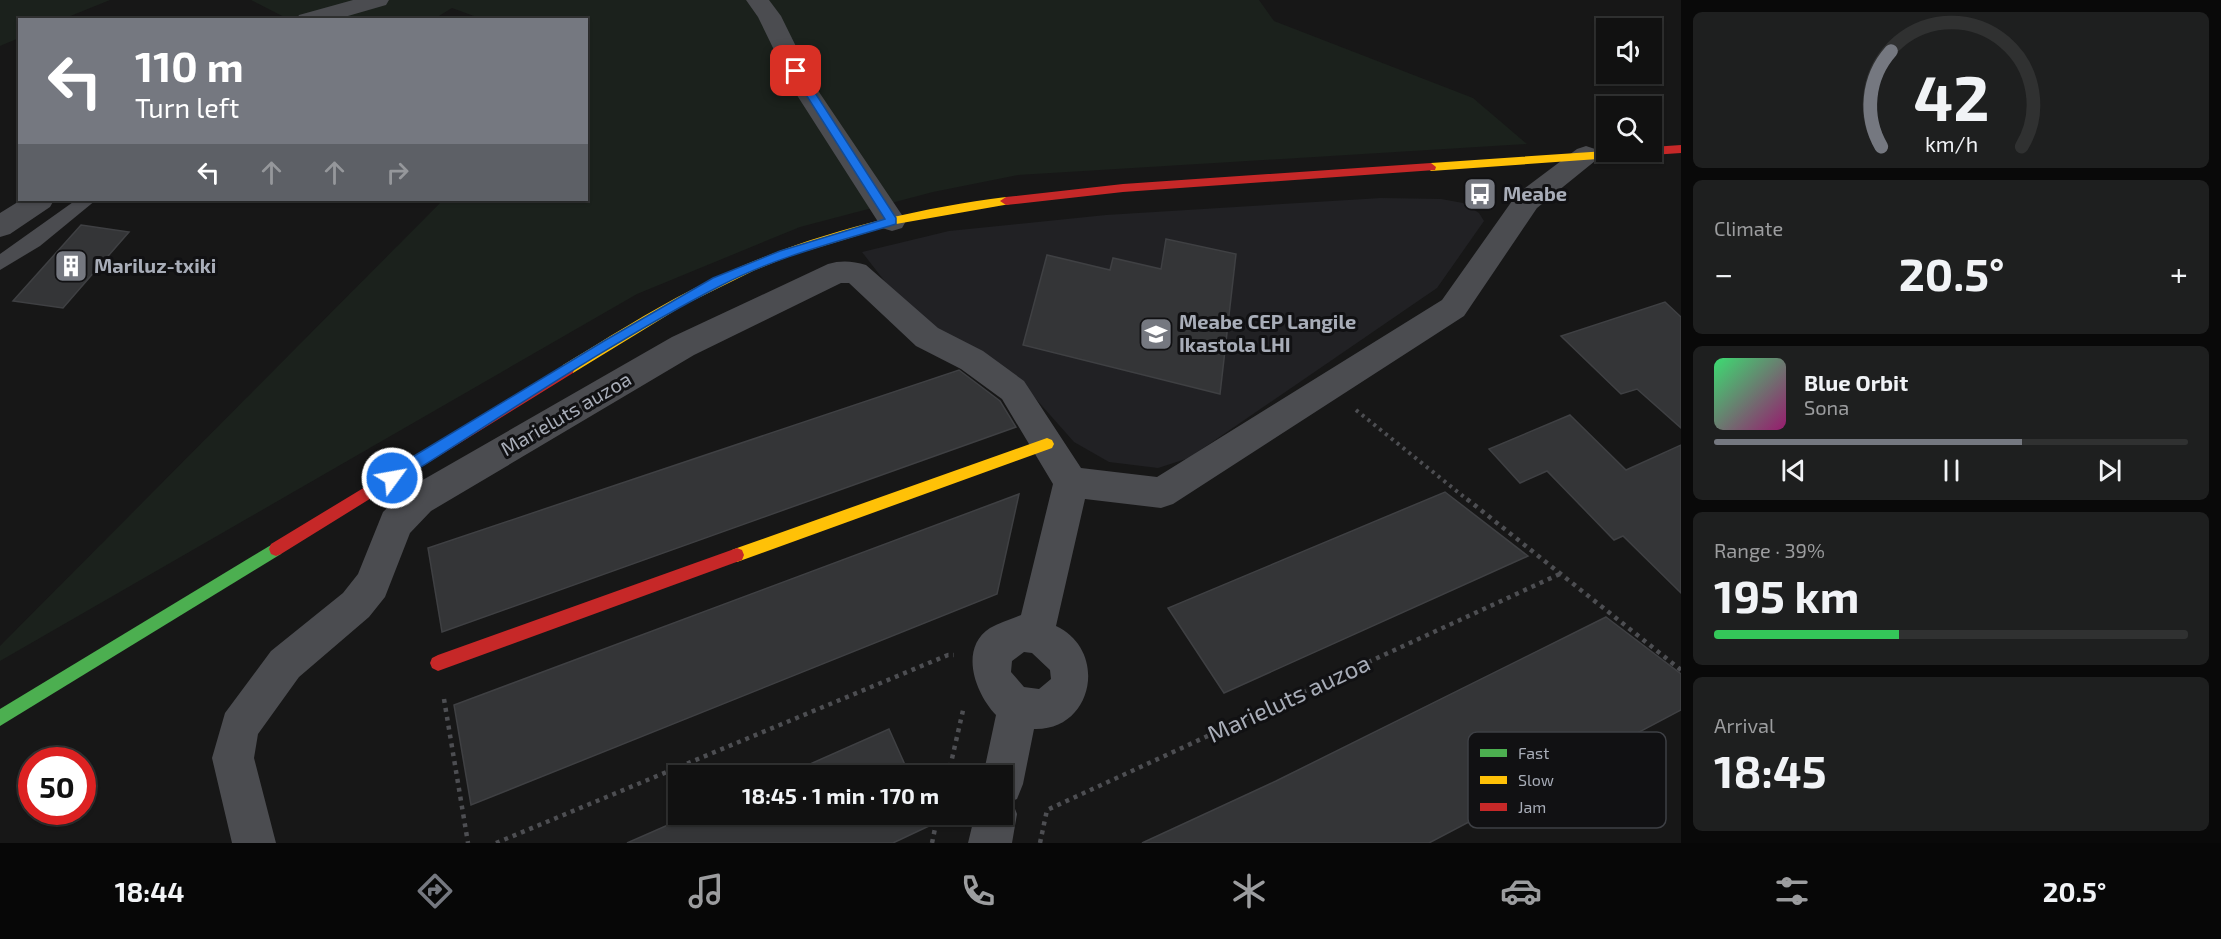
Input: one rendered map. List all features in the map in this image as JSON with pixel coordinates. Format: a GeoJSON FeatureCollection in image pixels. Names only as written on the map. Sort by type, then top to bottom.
{"type":"FeatureCollection","features":[{"type":"Feature","properties":{"kind":"main road"},"geometry":{"type":"LineString","coordinates":[[1662,150],[1681,149]]}},
{"type":"Feature","properties":{"kind":"main road"},"geometry":{"type":"LineString","coordinates":[[0,718],[609,344],[717,282],[784,254],[892,221],[993,202],[1123,188],[1596,154]]}},
{"type":"Feature","properties":{"kind":"main road"},"geometry":{"type":"LineString","coordinates":[[438,663],[1047,444]]}},
{"type":"Feature","properties":{"kind":"street"},"geometry":{"type":"LineString","coordinates":[[314,18],[378,0]]}},
{"type":"Feature","properties":{"kind":"street"},"geometry":{"type":"LineString","coordinates":[[757,0],[769,16],[805,89],[892,221]]}},
{"type":"Feature","properties":{"kind":"street"},"geometry":{"type":"LineString","coordinates":[[1035,634],[1071,482],[1161,493],[1453,308],[1527,201],[1554,177],[1586,155]]}},
{"type":"Feature","properties":{"kind":"street"},"geometry":{"type":"LineString","coordinates":[[0,227],[39,201]]}},
{"type":"Feature","properties":{"kind":"street","name":"Marieluts auzoa"},"geometry":{"type":"LineString","coordinates":[[254,843],[233,758],[238,727],[285,664],[356,605],[372,585],[396,523],[419,500],[683,346],[838,272],[856,273],[927,336],[972,360],[1013,390],[1071,482]]}},
{"type":"Feature","properties":{"kind":"street"},"geometry":{"type":"LineString","coordinates":[[1035,634],[1056,645],[1064,654],[1068,666],[1067,688],[1052,705],[1042,709],[1018,706],[997,688],[991,664],[994,652],[1010,636],[1035,634]]}},
{"type":"Feature","properties":{"kind":"street"},"geometry":{"type":"LineString","coordinates":[[1006,765],[1018,706]]}},
{"type":"Feature","properties":{"kind":"street"},"geometry":{"type":"LineString","coordinates":[[990,843],[994,825]]}},
{"type":"Feature","properties":{"kind":"lane"},"geometry":{"type":"LineString","coordinates":[[0,263],[34,241],[86,201]]}},
{"type":"Feature","properties":{"kind":"path"},"geometry":{"type":"LineString","coordinates":[[1328,387],[1681,670]]}},
{"type":"Feature","properties":{"kind":"path","name":"Marieluts auzoa"},"geometry":{"type":"LineString","coordinates":[[1040,843],[1047,810],[1562,573]]}},
{"type":"Feature","properties":{"kind":"path"},"geometry":{"type":"LineString","coordinates":[[496,843],[948,655],[994,652]]}},
{"type":"Feature","properties":{"kind":"path"},"geometry":{"type":"LineString","coordinates":[[438,663],[468,843]]}},
{"type":"Feature","properties":{"kind":"path"},"geometry":{"type":"LineString","coordinates":[[951,765],[966,698]]}},
{"type":"Feature","properties":{"kind":"path"},"geometry":{"type":"LineString","coordinates":[[932,843],[936,825]]}},
{"type":"Feature","properties":{"kind":"shaded area"},"geometry":{"type":"Polygon","coordinates":[[[0,0],[110,0],[65,18],[18,18],[18,38],[0,46],[0,0]]]}},
{"type":"Feature","properties":{"kind":"shaded area"},"geometry":{"type":"Polygon","coordinates":[[[251,0],[1259,0],[1274,21],[1473,98],[1527,144],[1018,175],[933,192],[800,227],[637,294],[0,661],[0,646],[442,201],[588,201],[588,18],[479,18],[452,8],[436,18],[286,18],[251,0]]]}},
{"type":"Feature","properties":{"kind":"shaded area","name":"Meabe CEP Langile Ikastola LHI"},"geometry":{"type":"Polygon","coordinates":[[[1381,198],[1441,199],[1463,203],[1479,213],[1484,221],[1437,288],[1189,458],[1158,468],[1109,462],[1074,442],[1013,373],[942,332],[903,305],[862,252],[949,231],[1106,215],[1381,198]]]}},
{"type":"Feature","properties":{"kind":"building","name":"Mariluz-txiki"},"geometry":{"type":"Polygon","coordinates":[[[81,225],[129,232],[63,308],[13,301],[81,225]]]}},
{"type":"Feature","properties":{"kind":"building"},"geometry":{"type":"Polygon","coordinates":[[[1166,239],[1236,254],[1220,394],[1023,345],[1047,255],[1110,270],[1113,258],[1161,269],[1166,239]]]}},
{"type":"Feature","properties":{"kind":"building"},"geometry":{"type":"Polygon","coordinates":[[[1665,302],[1681,317],[1681,428],[1637,389],[1621,394],[1561,336],[1665,302]]]}},
{"type":"Feature","properties":{"kind":"building"},"geometry":{"type":"Polygon","coordinates":[[[959,370],[1000,401],[1016,427],[442,632],[428,548],[959,370]]]}},
{"type":"Feature","properties":{"kind":"building"},"geometry":{"type":"Polygon","coordinates":[[[1570,415],[1626,470],[1681,445],[1681,593],[1623,536],[1614,540],[1547,471],[1520,483],[1489,449],[1570,415]]]}},
{"type":"Feature","properties":{"kind":"building"},"geometry":{"type":"Polygon","coordinates":[[[1445,492],[1528,556],[1224,693],[1168,608],[1445,492]]]}},
{"type":"Feature","properties":{"kind":"building"},"geometry":{"type":"Polygon","coordinates":[[[1019,494],[997,594],[471,805],[454,705],[1019,494]]]}},
{"type":"Feature","properties":{"kind":"building"},"geometry":{"type":"Polygon","coordinates":[[[1606,617],[1681,674],[1681,710],[1639,732],[1468,732],[1468,822],[1429,843],[1142,843],[1276,781],[1606,617]]]}},
{"type":"Feature","properties":{"kind":"building"},"geometry":{"type":"Polygon","coordinates":[[[889,729],[905,765],[808,765],[889,729]]]}},
{"type":"Feature","properties":{"kind":"building"},"geometry":{"type":"Polygon","coordinates":[[[668,825],[931,825],[893,843],[627,843],[668,825]]]}},
{"type":"Feature","properties":{"kind":"traffic: fast"},"geometry":{"type":"LineString","coordinates":[[0,718],[276,549]]}},
{"type":"Feature","properties":{"kind":"traffic: slow"},"geometry":{"type":"LineString","coordinates":[[1431,167],[1596,155]]}},
{"type":"Feature","properties":{"kind":"traffic: slow"},"geometry":{"type":"LineString","coordinates":[[568,369],[680,302],[718,282],[786,253],[896,220],[1006,201]]}},
{"type":"Feature","properties":{"kind":"traffic: slow"},"geometry":{"type":"LineString","coordinates":[[737,555],[1047,444]]}},
{"type":"Feature","properties":{"kind":"traffic: jam"},"geometry":{"type":"LineString","coordinates":[[1662,150],[1681,149]]}},
{"type":"Feature","properties":{"kind":"traffic: jam"},"geometry":{"type":"LineString","coordinates":[[1006,201],[1123,188],[1431,167]]}},
{"type":"Feature","properties":{"kind":"traffic: jam"},"geometry":{"type":"LineString","coordinates":[[276,549],[568,369]]}},
{"type":"Feature","properties":{"kind":"traffic: jam"},"geometry":{"type":"LineString","coordinates":[[438,663],[737,555]]}},
{"type":"Feature","properties":{"kind":"place","name":"Meabe"},"geometry":{"type":"Point","coordinates":[1480,194]}},
{"type":"Feature","properties":{"kind":"place","name":"Mariluz-txiki"},"geometry":{"type":"Point","coordinates":[71,266]}},
{"type":"Feature","properties":{"kind":"place","name":"Meabe CEP Langile Ikastola LHI"},"geometry":{"type":"Point","coordinates":[1156,334]}},
{"type":"Feature","properties":{"kind":"route"},"geometry":{"type":"LineString","coordinates":[[392,478],[609,344],[717,282],[784,254],[892,221],[805,89],[796,71]]}}]}
